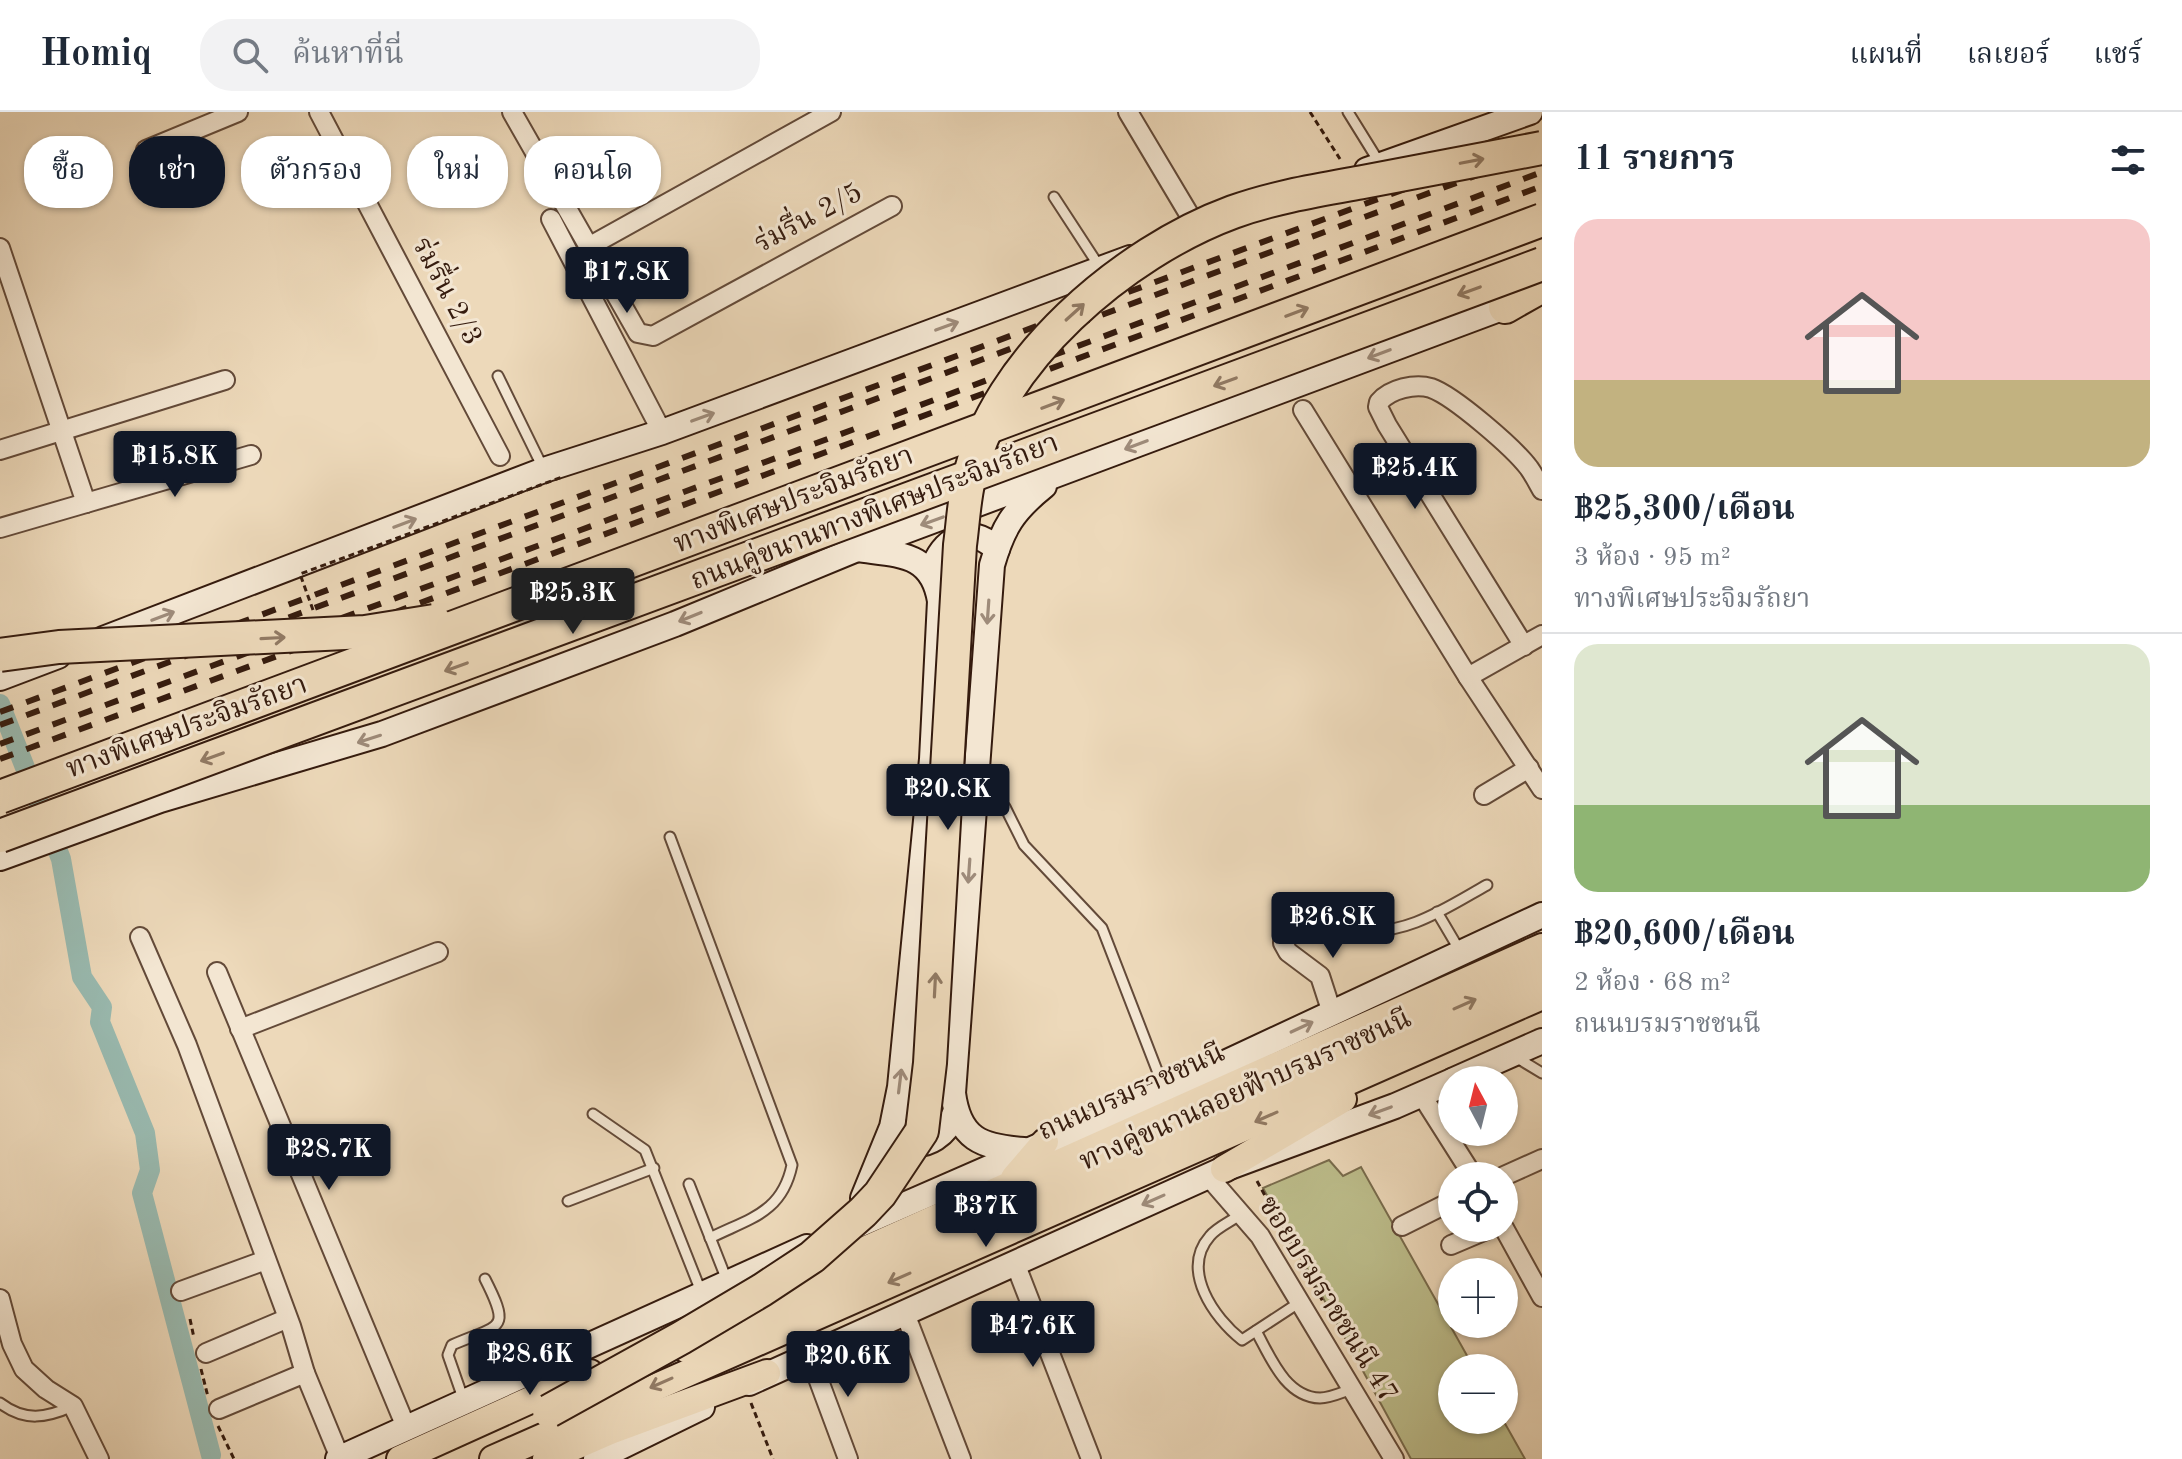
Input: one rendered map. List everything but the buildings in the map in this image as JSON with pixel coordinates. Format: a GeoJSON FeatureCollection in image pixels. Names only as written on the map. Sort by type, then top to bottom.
{"type":"FeatureCollection","features":[{"type":"Feature","properties":{"kind":"highway"},"geometry":{"type":"LineString","coordinates":[[549,1411],[681,1338],[812,1257],[880,1194],[922,1131],[930,1063],[960,545],[969,477],[995,412],[1025,368],[1063,323],[1109,280],[1142,256],[1197,227],[1233,212],[1281,198],[1542,148]]}},
{"type":"Feature","properties":{"kind":"highway","name":"ทางพิเศษประจิมรัถยา"},"geometry":{"type":"LineString","coordinates":[[0,797],[1542,220]]}},
{"type":"Feature","properties":{"kind":"highway","name":"ทางพิเศษประจิมรัถยา"},"geometry":{"type":"LineString","coordinates":[[12,842],[1542,264]]}},
{"type":"Feature","properties":{"kind":"highway"},"geometry":{"type":"LineString","coordinates":[[1505,307],[1542,286]]}},
{"type":"Feature","properties":{"kind":"highway"},"geometry":{"type":"LineString","coordinates":[[0,655],[59,647],[365,632],[423,624],[535,599]]}},
{"type":"Feature","properties":{"kind":"main road"},"geometry":{"type":"LineString","coordinates":[[0,678],[544,470],[662,432],[1199,231],[1530,112]]}},
{"type":"Feature","properties":{"kind":"main road","name":"ถนนคู่ขนานทางพิเศษประจิมรัถยา"},"geometry":{"type":"LineString","coordinates":[[0,858],[12,842],[98,822],[382,734],[675,624],[857,549],[1542,294]]}},
{"type":"Feature","properties":{"kind":"main road"},"geometry":{"type":"LineString","coordinates":[[892,1127],[899,1137],[912,1144],[932,1141],[951,1124],[955,1113],[955,1062],[992,565],[1011,517],[1057,474]]}},
{"type":"Feature","properties":{"kind":"main road"},"geometry":{"type":"LineString","coordinates":[[931,573],[937,555],[949,542],[973,535],[986,539],[997,549]]}},
{"type":"Feature","properties":{"kind":"main road"},"geometry":{"type":"LineString","coordinates":[[844,1231],[870,1187],[892,1127],[900,1087],[932,759],[940,601],[931,573],[923,563],[908,557],[857,549]]}},
{"type":"Feature","properties":{"kind":"main road","name":"ถนนบรมราชชนนี"},"geometry":{"type":"LineString","coordinates":[[339,1458],[702,1294],[1165,1091],[1542,915]]}},
{"type":"Feature","properties":{"kind":"main road","name":"ถนนบรมราชชนนี"},"geometry":{"type":"LineString","coordinates":[[400,1459],[1254,1073],[1542,947]]}},
{"type":"Feature","properties":{"kind":"main road","name":"ทางคู่ขนานลอยฟ้าบรมราชชนนี"},"geometry":{"type":"LineString","coordinates":[[443,1459],[1542,970]]}},
{"type":"Feature","properties":{"kind":"main road","name":"ทางคู่ขนานลอยฟ้าบรมราชชนนี"},"geometry":{"type":"LineString","coordinates":[[493,1459],[1542,996]]}},
{"type":"Feature","properties":{"kind":"main road"},"geometry":{"type":"LineString","coordinates":[[1216,1172],[1381,1077],[1542,1006]]}},
{"type":"Feature","properties":{"kind":"main road"},"geometry":{"type":"LineString","coordinates":[[1485,1066],[1542,1041]]}},
{"type":"Feature","properties":{"kind":"main road"},"geometry":{"type":"LineString","coordinates":[[596,1459],[767,1373],[1216,1172],[1438,1087]]}},
{"type":"Feature","properties":{"kind":"main road"},"geometry":{"type":"LineString","coordinates":[[955,1113],[966,1131],[980,1142],[998,1148],[1036,1146]]}},
{"type":"Feature","properties":{"kind":"main road"},"geometry":{"type":"LineString","coordinates":[[1009,1184],[1036,1146]]}},
{"type":"Feature","properties":{"kind":"main road"},"geometry":{"type":"LineString","coordinates":[[546,1459],[610,1431],[767,1373]]}},
{"type":"Feature","properties":{"kind":"street"},"geometry":{"type":"LineString","coordinates":[[180,136],[238,112]]}},
{"type":"Feature","properties":{"kind":"street","name":"ร่มรื่น 2/3"},"geometry":{"type":"LineString","coordinates":[[319,112],[500,456]]}},
{"type":"Feature","properties":{"kind":"street","name":"ร่มรื่น 2/5"},"geometry":{"type":"LineString","coordinates":[[512,112],[638,333],[653,336],[892,206]]}},
{"type":"Feature","properties":{"kind":"street"},"geometry":{"type":"LineString","coordinates":[[590,246],[831,112]]}},
{"type":"Feature","properties":{"kind":"street"},"geometry":{"type":"LineString","coordinates":[[1128,112],[1199,231]]}},
{"type":"Feature","properties":{"kind":"street"},"geometry":{"type":"LineString","coordinates":[[551,219],[662,432]]}},
{"type":"Feature","properties":{"kind":"street"},"geometry":{"type":"LineString","coordinates":[[0,248],[86,503]]}},
{"type":"Feature","properties":{"kind":"street"},"geometry":{"type":"LineString","coordinates":[[0,450],[225,380]]}},
{"type":"Feature","properties":{"kind":"street"},"geometry":{"type":"LineString","coordinates":[[1524,646],[1387,425],[1378,407],[1379,402],[1397,390],[1431,388],[1510,447],[1531,470],[1542,490]]}},
{"type":"Feature","properties":{"kind":"street"},"geometry":{"type":"LineString","coordinates":[[1303,410],[1468,677],[1542,789]]}},
{"type":"Feature","properties":{"kind":"street"},"geometry":{"type":"LineString","coordinates":[[0,528],[251,455]]}},
{"type":"Feature","properties":{"kind":"street"},"geometry":{"type":"LineString","coordinates":[[1468,677],[1542,635]]}},
{"type":"Feature","properties":{"kind":"street"},"geometry":{"type":"LineString","coordinates":[[1484,795],[1529,768]]}},
{"type":"Feature","properties":{"kind":"street"},"geometry":{"type":"LineString","coordinates":[[1284,923],[1283,943],[1288,952],[1320,976],[1332,1013]]}},
{"type":"Feature","properties":{"kind":"street"},"geometry":{"type":"LineString","coordinates":[[140,937],[187,1045],[305,1373],[339,1458]]}},
{"type":"Feature","properties":{"kind":"street"},"geometry":{"type":"LineString","coordinates":[[240,1029],[438,952]]}},
{"type":"Feature","properties":{"kind":"street"},"geometry":{"type":"LineString","coordinates":[[217,972],[406,1427]]}},
{"type":"Feature","properties":{"kind":"street"},"geometry":{"type":"LineString","coordinates":[[1421,1094],[1464,1162]]}},
{"type":"Feature","properties":{"kind":"street"},"geometry":{"type":"LineString","coordinates":[[1518,1170],[1542,1159]]}},
{"type":"Feature","properties":{"kind":"street","name":"ซอยบรมราชชนนี 47"},"geometry":{"type":"LineString","coordinates":[[1216,1172],[1241,1214],[1260,1236],[1394,1459]]}},
{"type":"Feature","properties":{"kind":"street"},"geometry":{"type":"LineString","coordinates":[[1402,1226],[1438,1208]]}},
{"type":"Feature","properties":{"kind":"street"},"geometry":{"type":"LineString","coordinates":[[1451,1245],[1458,1242]]}},
{"type":"Feature","properties":{"kind":"street"},"geometry":{"type":"LineString","coordinates":[[1512,1242],[1542,1297]]}},
{"type":"Feature","properties":{"kind":"street"},"geometry":{"type":"LineString","coordinates":[[181,1291],[266,1260]]}},
{"type":"Feature","properties":{"kind":"street"},"geometry":{"type":"LineString","coordinates":[[1015,1263],[1091,1459]]}},
{"type":"Feature","properties":{"kind":"street"},"geometry":{"type":"LineString","coordinates":[[0,1299],[12,1344],[24,1369],[46,1389],[73,1406],[99,1459]]}},
{"type":"Feature","properties":{"kind":"street"},"geometry":{"type":"LineString","coordinates":[[904,1311],[961,1459]]}},
{"type":"Feature","properties":{"kind":"street"},"geometry":{"type":"LineString","coordinates":[[201,1356],[286,1319]]}},
{"type":"Feature","properties":{"kind":"street"},"geometry":{"type":"LineString","coordinates":[[809,1354],[848,1459]]}},
{"type":"Feature","properties":{"kind":"street"},"geometry":{"type":"LineString","coordinates":[[215,1414],[305,1373]]}},
{"type":"Feature","properties":{"kind":"lane"},"geometry":{"type":"LineString","coordinates":[[1348,112],[1381,165]]}},
{"type":"Feature","properties":{"kind":"lane"},"geometry":{"type":"LineString","coordinates":[[1054,197],[1101,269]]}},
{"type":"Feature","properties":{"kind":"lane"},"geometry":{"type":"LineString","coordinates":[[498,376],[544,470]]}},
{"type":"Feature","properties":{"kind":"lane"},"geometry":{"type":"LineString","coordinates":[[1005,807],[1024,845],[1102,928],[1165,1091]]}},
{"type":"Feature","properties":{"kind":"lane"},"geometry":{"type":"LineString","coordinates":[[670,837],[792,1165],[788,1184],[772,1207],[710,1238]]}},
{"type":"Feature","properties":{"kind":"lane"},"geometry":{"type":"LineString","coordinates":[[1358,928],[1374,933],[1437,912],[1487,885]]}},
{"type":"Feature","properties":{"kind":"lane"},"geometry":{"type":"LineString","coordinates":[[1437,912],[1461,953]]}},
{"type":"Feature","properties":{"kind":"lane"},"geometry":{"type":"LineString","coordinates":[[1511,1055],[1542,1073]]}},
{"type":"Feature","properties":{"kind":"lane"},"geometry":{"type":"LineString","coordinates":[[593,1114],[645,1150],[702,1294]]}},
{"type":"Feature","properties":{"kind":"lane"},"geometry":{"type":"LineString","coordinates":[[568,1201],[654,1168]]}},
{"type":"Feature","properties":{"kind":"lane"},"geometry":{"type":"LineString","coordinates":[[689,1184],[728,1283]]}},
{"type":"Feature","properties":{"kind":"lane"},"geometry":{"type":"LineString","coordinates":[[1241,1214],[1209,1236],[1196,1263],[1203,1290],[1225,1327],[1242,1340],[1300,1302]]}},
{"type":"Feature","properties":{"kind":"lane"},"geometry":{"type":"LineString","coordinates":[[464,1401],[448,1355],[452,1345],[496,1326],[500,1319],[500,1309],[485,1279]]}},
{"type":"Feature","properties":{"kind":"lane"},"geometry":{"type":"LineString","coordinates":[[1256,1331],[1283,1379],[1299,1392],[1321,1398],[1352,1389]]}},
{"type":"Feature","properties":{"kind":"lane"},"geometry":{"type":"LineString","coordinates":[[0,1403],[13,1413],[30,1417],[52,1416],[73,1406]]}},
{"type":"Feature","properties":{"kind":"path"},"geometry":{"type":"LineString","coordinates":[[1310,112],[1334,149]]}},
{"type":"Feature","properties":{"kind":"path"},"geometry":{"type":"LineString","coordinates":[[190,1319],[215,1414],[234,1459]]}},
{"type":"Feature","properties":{"kind":"path"},"geometry":{"type":"LineString","coordinates":[[744,1385],[773,1459]]}},
{"type":"Feature","properties":{"kind":"green space"},"geometry":{"type":"Polygon","coordinates":[[[1329,1160],[1343,1176],[1361,1167],[1438,1304],[1438,1338],[1457,1338],[1466,1354],[1438,1354],[1438,1434],[1511,1434],[1525,1459],[1411,1459],[1263,1188],[1329,1160]]]}},
{"type":"Feature","properties":{"kind":"waterway"},"geometry":{"type":"LineString","coordinates":[[0,704],[61,859],[82,977],[102,1007],[100,1022],[145,1133],[150,1170],[142,1193],[211,1455]]}},
{"type":"Feature","properties":{"kind":"railway"},"geometry":{"type":"LineString","coordinates":[[0,712],[1542,138]]}},
{"type":"Feature","properties":{"kind":"railway"},"geometry":{"type":"LineString","coordinates":[[0,725],[1542,151]]}},
{"type":"Feature","properties":{"kind":"railway"},"geometry":{"type":"LineString","coordinates":[[894,415],[1542,172]]}},
{"type":"Feature","properties":{"kind":"railway"},"geometry":{"type":"LineString","coordinates":[[0,759],[1542,186]]}},
{"type":"Feature","properties":{"kind":"railway"},"geometry":{"type":"LineString","coordinates":[[0,744],[860,427]]}}]}
